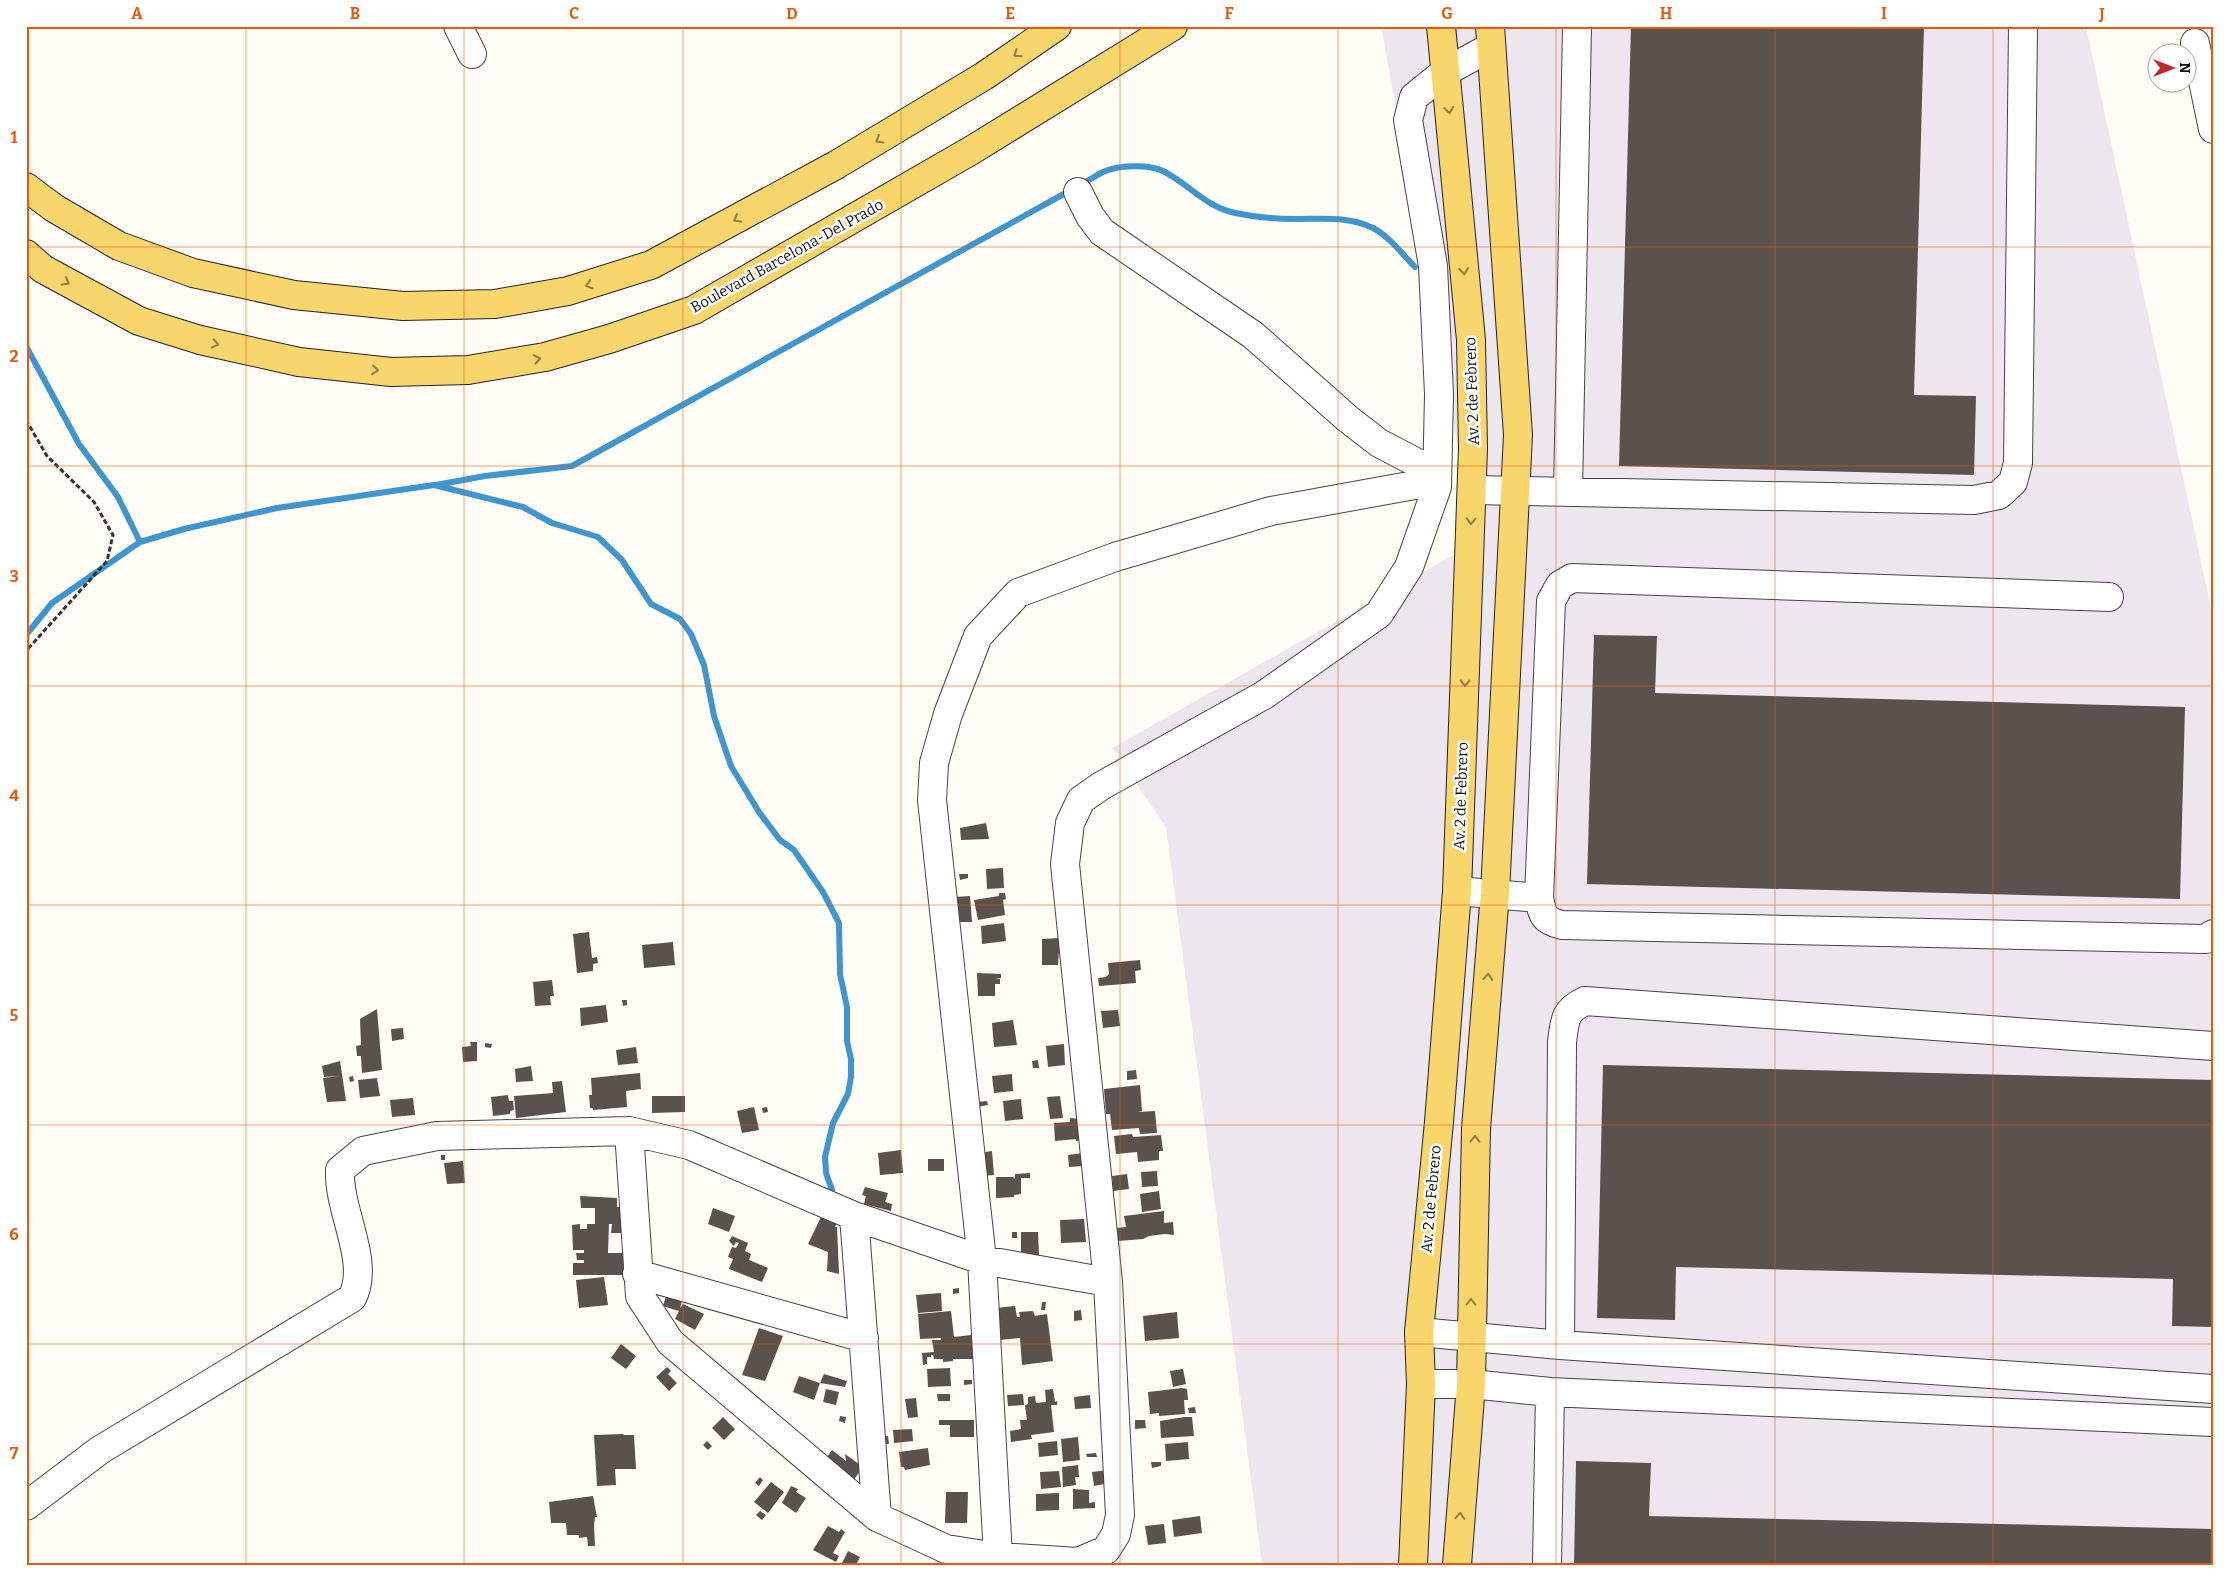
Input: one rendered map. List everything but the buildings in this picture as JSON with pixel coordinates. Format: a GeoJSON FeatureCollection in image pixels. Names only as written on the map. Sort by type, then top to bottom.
{"type":"FeatureCollection","features":[{"type":"Feature","properties":{"kind":"main road"},"geometry":{"type":"LineString","coordinates":[[26,187],[54,208],[119,246],[193,273],[294,295],[403,306],[495,304],[568,291],[651,266],[836,165],[984,76],[1057,26]]}},
{"type":"Feature","properties":{"kind":"main road","name":"Boulevard Barcelona-Del Prado"},"geometry":{"type":"LineString","coordinates":[[26,254],[43,269],[139,321],[200,340],[299,362],[391,372],[458,370],[545,357],[609,339],[694,310],[972,150],[1173,26]]}},
{"type":"Feature","properties":{"kind":"main road","name":"Av. 2 de Febrero"},"geometry":{"type":"LineString","coordinates":[[1413,1565],[1421,1384],[1419,1332],[1439,1122],[1457,891],[1472,490],[1471,340],[1441,26]]}},
{"type":"Feature","properties":{"kind":"main road"},"geometry":{"type":"LineString","coordinates":[[1457,1565],[1471,1384],[1470,1336],[1476,1130],[1495,893],[1518,436],[1491,37]]}},
{"type":"Feature","properties":{"kind":"street"},"geometry":{"type":"LineString","coordinates":[[458,26],[472,54]]}},
{"type":"Feature","properties":{"kind":"street"},"geometry":{"type":"LineString","coordinates":[[1568,492],[1577,26]]}},
{"type":"Feature","properties":{"kind":"street"},"geometry":{"type":"LineString","coordinates":[[1472,490],[1974,500],[1998,495],[2013,482],[2018,463],[2023,26]]}},
{"type":"Feature","properties":{"kind":"street"},"geometry":{"type":"LineString","coordinates":[[628,1131],[640,1296],[670,1342],[878,1517],[942,1557],[998,1557],[1078,1562],[1106,1550],[1116,1534],[1120,1515],[1108,1282],[1066,864],[1070,823],[1081,800],[1101,786],[1264,695],[1379,614],[1409,567],[1437,487],[1439,394],[1433,266],[1408,120],[1414,97],[1491,37]]}},
{"type":"Feature","properties":{"kind":"street"},"geometry":{"type":"LineString","coordinates":[[2196,48],[2213,129]]}},
{"type":"Feature","properties":{"kind":"street"},"geometry":{"type":"LineString","coordinates":[[998,1557],[982,1260],[932,800],[934,763],[948,714],[978,636],[1018,593],[1115,557],[1270,511],[1420,484],[1427,479],[1427,473],[1423,466],[1379,443],[1348,419],[1253,335],[1102,232],[1090,216],[1078,192]]}},
{"type":"Feature","properties":{"kind":"street"},"geometry":{"type":"LineString","coordinates":[[2109,597],[1572,578],[1560,585],[1551,601],[1539,898],[1543,916],[1551,922],[1562,925],[2206,939],[2213,934]]}},
{"type":"Feature","properties":{"kind":"street"},"geometry":{"type":"LineString","coordinates":[[1457,891],[1539,898]]}},
{"type":"Feature","properties":{"kind":"street"},"geometry":{"type":"LineString","coordinates":[[1560,1345],[1562,1042],[1565,1021],[1571,1008],[1585,1001],[2213,1046]]}},
{"type":"Feature","properties":{"kind":"street"},"geometry":{"type":"LineString","coordinates":[[26,1506],[100,1450],[352,1298],[357,1289],[358,1261],[339,1182],[340,1170],[363,1151],[437,1136],[628,1131],[690,1145],[854,1216],[982,1260],[1108,1282]]}},
{"type":"Feature","properties":{"kind":"street"},"geometry":{"type":"LineString","coordinates":[[854,1216],[878,1517]]}},
{"type":"Feature","properties":{"kind":"street"},"geometry":{"type":"LineString","coordinates":[[637,1274],[864,1338]]}},
{"type":"Feature","properties":{"kind":"street"},"geometry":{"type":"LineString","coordinates":[[1419,1332],[1560,1345],[2213,1388]]}},
{"type":"Feature","properties":{"kind":"street"},"geometry":{"type":"LineString","coordinates":[[1421,1384],[1471,1384],[1550,1392],[2213,1422]]}},
{"type":"Feature","properties":{"kind":"street"},"geometry":{"type":"LineString","coordinates":[[1547,1565],[1550,1392]]}},
{"type":"Feature","properties":{"kind":"path"},"geometry":{"type":"LineString","coordinates":[[26,420],[47,456],[94,502],[113,536],[107,561],[26,651]]}},
{"type":"Feature","properties":{"kind":"shaded area"},"geometry":{"type":"Polygon","coordinates":[[[1381,26],[2086,26],[2213,617],[2213,1565],[1262,1565],[1166,827],[1112,748],[1475,543],[1381,26]]]}},
{"type":"Feature","properties":{"kind":"waterway"},"geometry":{"type":"LineString","coordinates":[[1080,185],[1109,170],[1133,166],[1149,167],[1163,171],[1205,200],[1224,210],[1235,213],[1280,219],[1335,219],[1364,224],[1385,236],[1415,267]]}},
{"type":"Feature","properties":{"kind":"waterway"},"geometry":{"type":"LineString","coordinates":[[436,485],[485,476],[572,466],[1071,190]]}},
{"type":"Feature","properties":{"kind":"waterway"},"geometry":{"type":"LineString","coordinates":[[26,346],[79,444],[118,497],[140,542]]}},
{"type":"Feature","properties":{"kind":"waterway"},"geometry":{"type":"LineString","coordinates":[[26,635],[52,603],[140,542],[184,529],[277,508],[434,485],[523,507],[552,523],[598,537],[622,560],[651,604],[680,619],[691,634],[704,665],[714,716],[731,766],[759,812],[780,840],[794,850],[823,892],[839,923],[840,974],[847,1007],[847,1041],[851,1059],[851,1077],[848,1094],[833,1123],[825,1157],[826,1173],[832,1190]]}}]}
